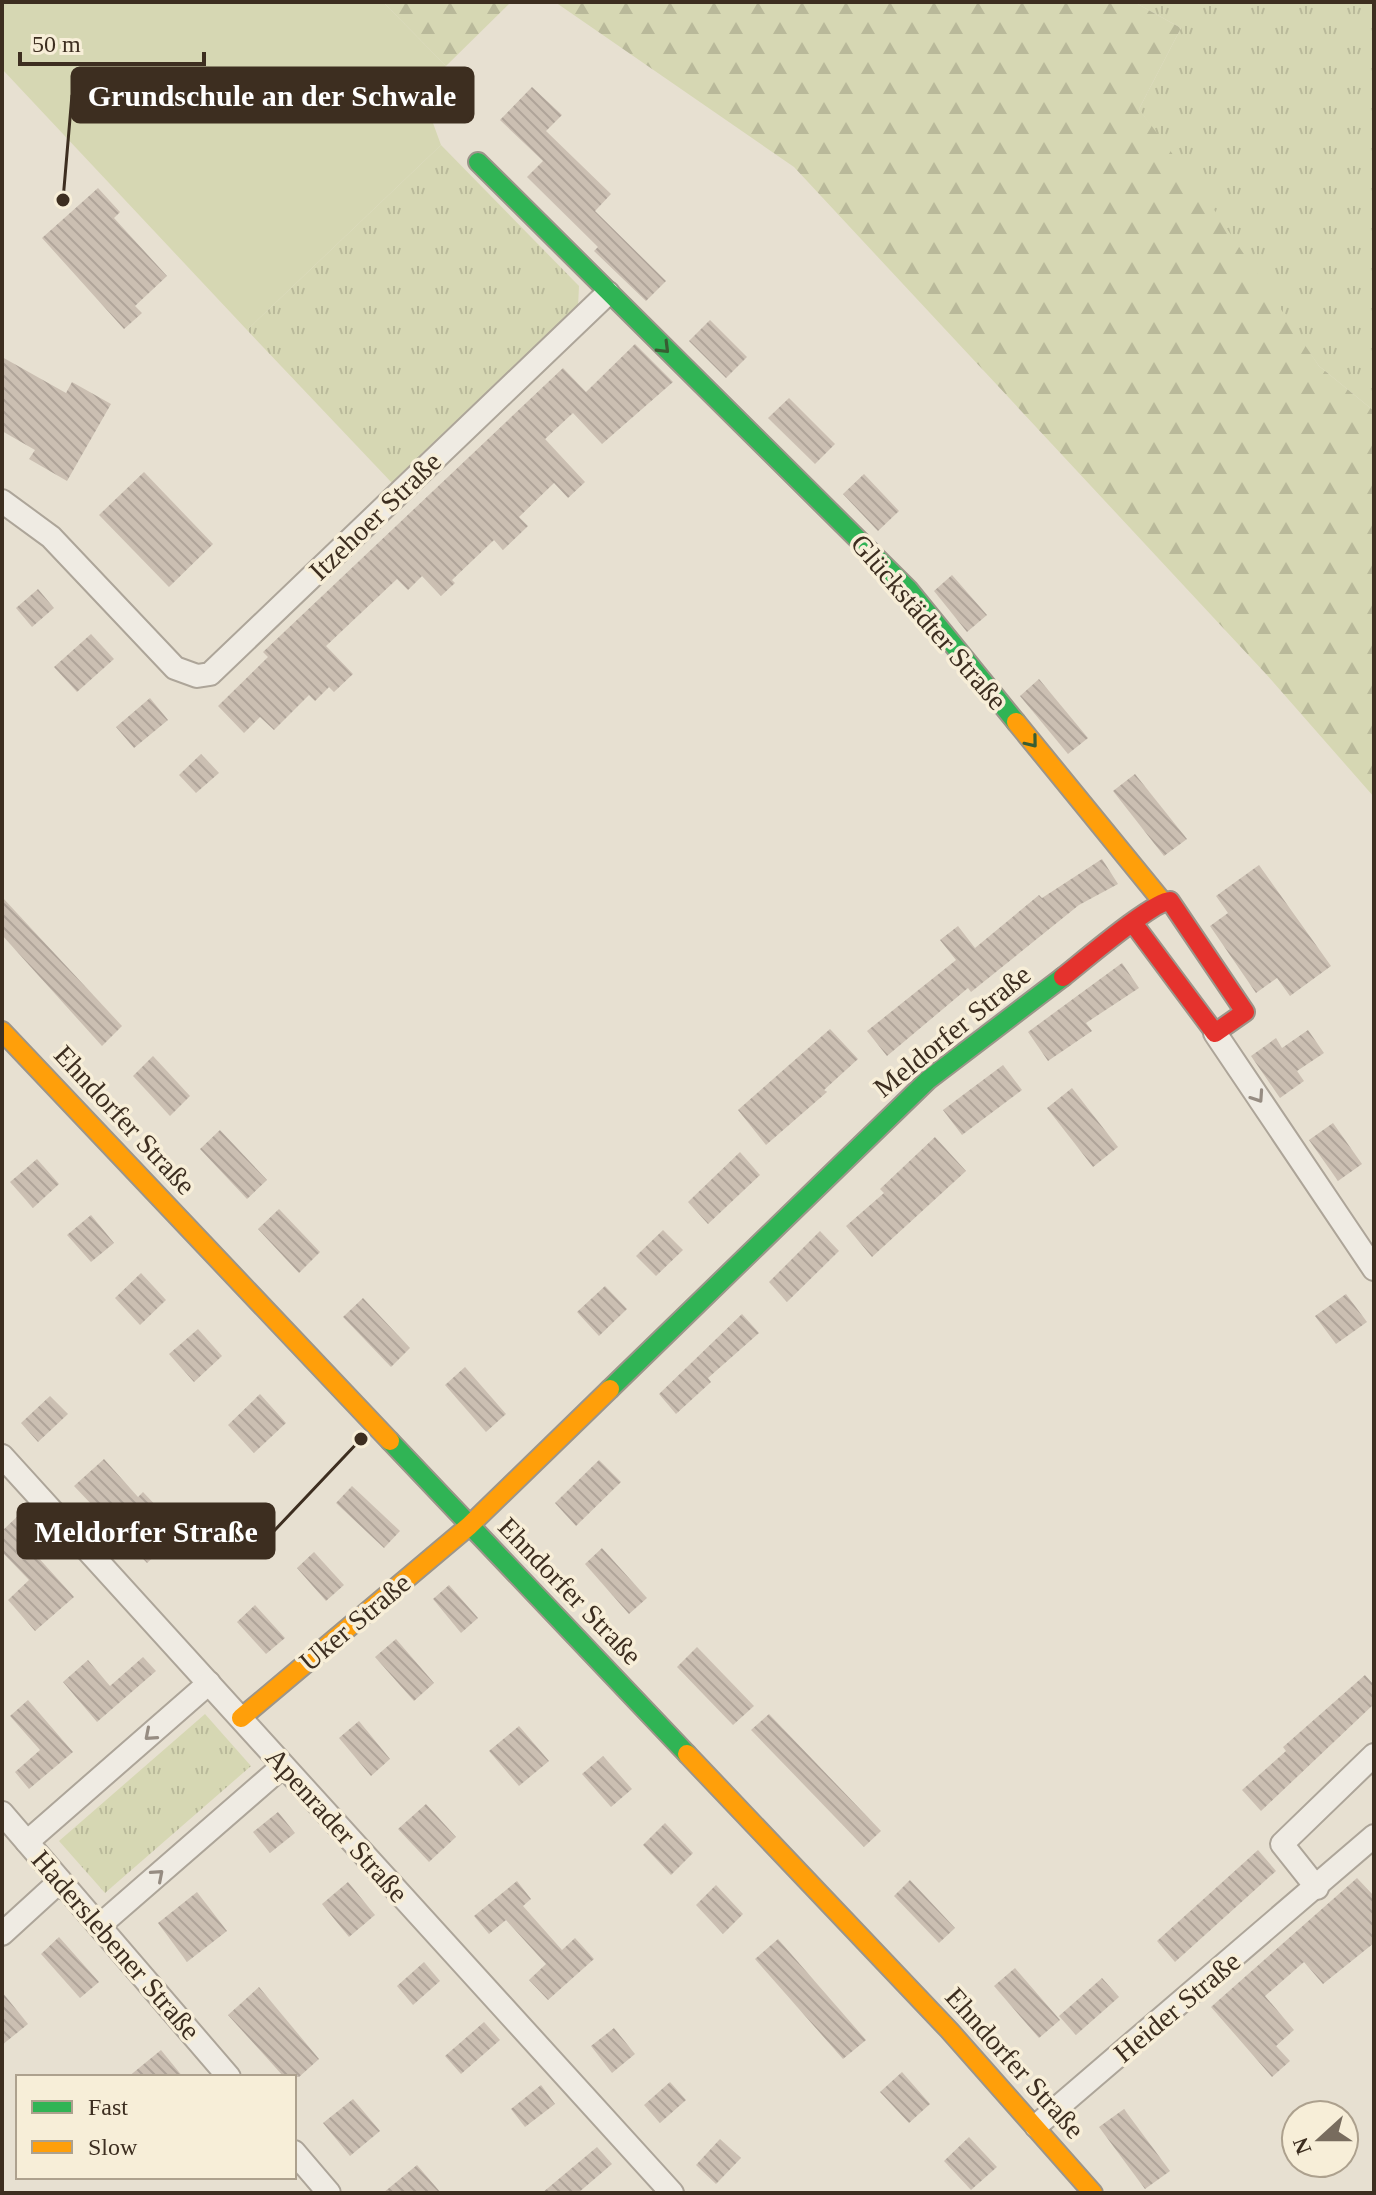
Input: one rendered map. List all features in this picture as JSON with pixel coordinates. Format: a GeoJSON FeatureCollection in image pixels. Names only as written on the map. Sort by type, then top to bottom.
{"type":"FeatureCollection","features":[{"type":"Feature","properties":{"kind":"street"},"geometry":{"type":"LineString","coordinates":[[478,162],[608,293]]}},
{"type":"Feature","properties":{"kind":"street","name":"Itzehoer Straße"},"geometry":{"type":"LineString","coordinates":[[2,501],[51,537],[175,668],[197,676],[210,674],[608,293]]}},
{"type":"Feature","properties":{"kind":"street","name":"Glückstädter Straße"},"geometry":{"type":"LineString","coordinates":[[608,293],[908,589],[1162,901],[1170,901],[1245,1012],[1215,1033]]}},
{"type":"Feature","properties":{"kind":"street"},"geometry":{"type":"LineString","coordinates":[[1162,901],[1133,923],[1215,1033],[1374,1269]]}},
{"type":"Feature","properties":{"kind":"street","name":"Meldorfer Straße"},"geometry":{"type":"LineString","coordinates":[[469,1526],[928,1080],[1133,923]]}},
{"type":"Feature","properties":{"kind":"street","name":"Ehndorfer Straße"},"geometry":{"type":"LineString","coordinates":[[2,1031],[949,2030],[1093,2193]]}},
{"type":"Feature","properties":{"kind":"street","name":"Apenrader Straße"},"geometry":{"type":"LineString","coordinates":[[2,1456],[672,2193]]}},
{"type":"Feature","properties":{"kind":"street","name":"Uker Straße"},"geometry":{"type":"LineString","coordinates":[[241,1718],[469,1526]]}},
{"type":"Feature","properties":{"kind":"street"},"geometry":{"type":"LineString","coordinates":[[27,1842],[209,1683]]}},
{"type":"Feature","properties":{"kind":"street"},"geometry":{"type":"LineString","coordinates":[[1317,1888],[1282,1844],[1372,1764]]}},
{"type":"Feature","properties":{"kind":"street"},"geometry":{"type":"LineString","coordinates":[[99,1926],[283,1766]]}},
{"type":"Feature","properties":{"kind":"street","name":"Haderslebener Straße"},"geometry":{"type":"LineString","coordinates":[[2,1813],[227,2075]]}},
{"type":"Feature","properties":{"kind":"street","name":"Heider Straße"},"geometry":{"type":"LineString","coordinates":[[1036,2126],[1374,1836]]}},
{"type":"Feature","properties":{"kind":"street"},"geometry":{"type":"LineString","coordinates":[[2,1934],[60,1881]]}},
{"type":"Feature","properties":{"kind":"street"},"geometry":{"type":"LineString","coordinates":[[296,2154],[329,2193]]}},
{"type":"Feature","properties":{"kind":"green space"},"geometry":{"type":"Polygon","coordinates":[[[2,2],[383,2],[446,66],[422,93],[441,145],[247,330],[2,69],[2,2]]]}},
{"type":"Feature","properties":{"kind":"green space"},"geometry":{"type":"Polygon","coordinates":[[[383,2],[511,2],[446,66],[383,2]]]}},
{"type":"Feature","properties":{"kind":"green space"},"geometry":{"type":"Polygon","coordinates":[[[555,2],[1134,2],[1181,28],[1139,109],[1215,211],[1319,366],[1374,411],[1374,797],[1266,674],[794,167],[555,2]]]}},
{"type":"Feature","properties":{"kind":"green space"},"geometry":{"type":"Polygon","coordinates":[[[1134,2],[1374,2],[1374,411],[1319,366],[1139,109],[1181,28],[1134,2]]]}},
{"type":"Feature","properties":{"kind":"green space"},"geometry":{"type":"Polygon","coordinates":[[[441,145],[579,286],[578,307],[392,483],[247,330],[441,145]]]}},
{"type":"Feature","properties":{"kind":"green space"},"geometry":{"type":"Polygon","coordinates":[[[205,1714],[251,1766],[105,1893],[59,1841],[205,1714]]]}},
{"type":"Feature","properties":{"kind":"building"},"geometry":{"type":"Polygon","coordinates":[[[532,87],[562,115],[546,131],[611,194],[595,211],[666,281],[646,301],[594,251],[598,247],[527,177],[543,161],[500,120],[532,87]]]}},
{"type":"Feature","properties":{"kind":"building"},"geometry":{"type":"Polygon","coordinates":[[[98,188],[120,212],[114,218],[167,276],[135,306],[142,313],[124,329],[42,238],[98,188]]]}},
{"type":"Feature","properties":{"kind":"building"},"geometry":{"type":"Polygon","coordinates":[[[710,320],[747,357],[726,378],[689,341],[710,320]]]}},
{"type":"Feature","properties":{"kind":"building"},"geometry":{"type":"Polygon","coordinates":[[[635,344],[673,382],[602,444],[573,413],[545,439],[585,482],[568,498],[554,483],[519,517],[528,526],[503,550],[494,540],[452,580],[455,583],[441,596],[422,576],[408,590],[397,579],[326,646],[353,674],[334,692],[329,687],[315,701],[309,695],[274,730],[260,717],[244,733],[218,706],[268,657],[263,652],[563,368],[586,392],[635,344]]]}},
{"type":"Feature","properties":{"kind":"building"},"geometry":{"type":"Polygon","coordinates":[[[2,357],[66,393],[72,382],[111,404],[67,481],[29,459],[35,450],[2,431],[2,357]]]}},
{"type":"Feature","properties":{"kind":"building"},"geometry":{"type":"Polygon","coordinates":[[[789,398],[835,444],[815,464],[768,418],[789,398]]]}},
{"type":"Feature","properties":{"kind":"building"},"geometry":{"type":"Polygon","coordinates":[[[144,472],[213,544],[169,587],[99,515],[144,472]]]}},
{"type":"Feature","properties":{"kind":"building"},"geometry":{"type":"Polygon","coordinates":[[[864,474],[899,511],[878,531],[843,494],[864,474]]]}},
{"type":"Feature","properties":{"kind":"building"},"geometry":{"type":"Polygon","coordinates":[[[952,575],[987,615],[967,632],[934,591],[952,575]]]}},
{"type":"Feature","properties":{"kind":"building"},"geometry":{"type":"Polygon","coordinates":[[[38,589],[54,608],[32,627],[16,608],[38,589]]]}},
{"type":"Feature","properties":{"kind":"building"},"geometry":{"type":"Polygon","coordinates":[[[91,634],[114,659],[77,692],[54,667],[91,634]]]}},
{"type":"Feature","properties":{"kind":"building"},"geometry":{"type":"Polygon","coordinates":[[[1039,679],[1088,738],[1068,754],[1020,696],[1039,679]]]}},
{"type":"Feature","properties":{"kind":"building"},"geometry":{"type":"Polygon","coordinates":[[[150,698],[168,720],[134,748],[116,727],[150,698]]]}},
{"type":"Feature","properties":{"kind":"building"},"geometry":{"type":"Polygon","coordinates":[[[201,754],[219,773],[196,793],[179,775],[201,754]]]}},
{"type":"Feature","properties":{"kind":"building"},"geometry":{"type":"Polygon","coordinates":[[[1135,774],[1187,839],[1164,856],[1113,791],[1135,774]]]}},
{"type":"Feature","properties":{"kind":"building"},"geometry":{"type":"Polygon","coordinates":[[[1102,859],[1118,884],[1079,905],[971,992],[968,988],[887,1056],[867,1031],[956,960],[940,940],[958,926],[975,948],[1039,895],[1042,898],[1102,859]]]}},
{"type":"Feature","properties":{"kind":"building"},"geometry":{"type":"Polygon","coordinates":[[[1259,865],[1331,966],[1290,996],[1277,978],[1256,993],[1210,926],[1228,913],[1216,896],[1259,865]]]}},
{"type":"Feature","properties":{"kind":"building"},"geometry":{"type":"Polygon","coordinates":[[[2,897],[122,1026],[102,1046],[2,935],[2,897]]]}},
{"type":"Feature","properties":{"kind":"building"},"geometry":{"type":"Polygon","coordinates":[[[1122,963],[1139,988],[1086,1023],[1092,1031],[1048,1061],[1028,1032],[1122,963]]]}},
{"type":"Feature","properties":{"kind":"building"},"geometry":{"type":"Polygon","coordinates":[[[830,1029],[858,1059],[824,1090],[827,1092],[766,1145],[738,1110],[830,1029]]]}},
{"type":"Feature","properties":{"kind":"building"},"geometry":{"type":"Polygon","coordinates":[[[1308,1030],[1324,1053],[1297,1071],[1304,1081],[1280,1098],[1251,1056],[1276,1038],[1282,1048],[1308,1030]]]}},
{"type":"Feature","properties":{"kind":"building"},"geometry":{"type":"Polygon","coordinates":[[[153,1056],[190,1096],[170,1116],[133,1076],[153,1056]]]}},
{"type":"Feature","properties":{"kind":"building"},"geometry":{"type":"Polygon","coordinates":[[[1003,1065],[1022,1090],[962,1135],[943,1110],[1003,1065]]]}},
{"type":"Feature","properties":{"kind":"building"},"geometry":{"type":"Polygon","coordinates":[[[1072,1088],[1118,1147],[1093,1167],[1047,1108],[1072,1088]]]}},
{"type":"Feature","properties":{"kind":"building"},"geometry":{"type":"Polygon","coordinates":[[[1333,1123],[1362,1164],[1338,1181],[1309,1140],[1333,1123]]]}},
{"type":"Feature","properties":{"kind":"building"},"geometry":{"type":"Polygon","coordinates":[[[220,1130],[267,1180],[247,1199],[200,1149],[220,1130]]]}},
{"type":"Feature","properties":{"kind":"building"},"geometry":{"type":"Polygon","coordinates":[[[935,1137],[966,1171],[872,1257],[846,1226],[884,1193],[880,1189],[935,1137]]]}},
{"type":"Feature","properties":{"kind":"building"},"geometry":{"type":"Polygon","coordinates":[[[740,1152],[760,1175],[708,1224],[688,1202],[740,1152]]]}},
{"type":"Feature","properties":{"kind":"building"},"geometry":{"type":"Polygon","coordinates":[[[37,1159],[59,1184],[33,1208],[10,1182],[37,1159]]]}},
{"type":"Feature","properties":{"kind":"building"},"geometry":{"type":"Polygon","coordinates":[[[279,1209],[320,1252],[299,1273],[258,1229],[279,1209]]]}},
{"type":"Feature","properties":{"kind":"building"},"geometry":{"type":"Polygon","coordinates":[[[91,1215],[114,1243],[91,1262],[67,1235],[91,1215]]]}},
{"type":"Feature","properties":{"kind":"building"},"geometry":{"type":"Polygon","coordinates":[[[663,1230],[683,1250],[656,1276],[636,1256],[663,1230]]]}},
{"type":"Feature","properties":{"kind":"building"},"geometry":{"type":"Polygon","coordinates":[[[820,1231],[839,1251],[787,1302],[769,1282],[820,1231]]]}},
{"type":"Feature","properties":{"kind":"building"},"geometry":{"type":"Polygon","coordinates":[[[141,1273],[166,1300],[140,1325],[115,1298],[141,1273]]]}},
{"type":"Feature","properties":{"kind":"building"},"geometry":{"type":"Polygon","coordinates":[[[605,1286],[627,1309],[599,1336],[577,1312],[605,1286]]]}},
{"type":"Feature","properties":{"kind":"building"},"geometry":{"type":"Polygon","coordinates":[[[1346,1294],[1367,1322],[1336,1344],[1315,1316],[1346,1294]]]}},
{"type":"Feature","properties":{"kind":"building"},"geometry":{"type":"Polygon","coordinates":[[[363,1298],[410,1348],[391,1367],[343,1317],[363,1298]]]}},
{"type":"Feature","properties":{"kind":"building"},"geometry":{"type":"Polygon","coordinates":[[[742,1314],[759,1333],[708,1378],[711,1382],[676,1414],[659,1394],[742,1314]]]}},
{"type":"Feature","properties":{"kind":"building"},"geometry":{"type":"Polygon","coordinates":[[[198,1329],[222,1356],[194,1382],[169,1354],[198,1329]]]}},
{"type":"Feature","properties":{"kind":"building"},"geometry":{"type":"Polygon","coordinates":[[[465,1367],[506,1414],[486,1432],[445,1385],[465,1367]]]}},
{"type":"Feature","properties":{"kind":"building"},"geometry":{"type":"Polygon","coordinates":[[[260,1394],[286,1423],[254,1453],[228,1425],[260,1394]]]}},
{"type":"Feature","properties":{"kind":"building"},"geometry":{"type":"Polygon","coordinates":[[[50,1396],[68,1414],[38,1442],[21,1423],[50,1396]]]}},
{"type":"Feature","properties":{"kind":"building"},"geometry":{"type":"Polygon","coordinates":[[[104,1459],[138,1497],[143,1492],[181,1532],[147,1563],[74,1486],[104,1459]]]}},
{"type":"Feature","properties":{"kind":"building"},"geometry":{"type":"Polygon","coordinates":[[[599,1460],[621,1482],[576,1526],[555,1503],[599,1460]]]}},
{"type":"Feature","properties":{"kind":"building"},"geometry":{"type":"Polygon","coordinates":[[[352,1486],[400,1531],[384,1548],[336,1503],[352,1486]]]}},
{"type":"Feature","properties":{"kind":"building"},"geometry":{"type":"Polygon","coordinates":[[[21,1513],[39,1532],[26,1544],[74,1597],[35,1631],[8,1600],[29,1580],[2,1552],[2,1531],[21,1513]]]}},
{"type":"Feature","properties":{"kind":"building"},"geometry":{"type":"Polygon","coordinates":[[[602,1548],[647,1598],[629,1614],[585,1564],[602,1548]]]}},
{"type":"Feature","properties":{"kind":"building"},"geometry":{"type":"Polygon","coordinates":[[[314,1552],[344,1585],[326,1601],[297,1568],[314,1552]]]}},
{"type":"Feature","properties":{"kind":"building"},"geometry":{"type":"Polygon","coordinates":[[[449,1585],[478,1618],[461,1633],[433,1599],[449,1585]]]}},
{"type":"Feature","properties":{"kind":"building"},"geometry":{"type":"Polygon","coordinates":[[[255,1605],[285,1638],[266,1654],[237,1622],[255,1605]]]}},
{"type":"Feature","properties":{"kind":"building"},"geometry":{"type":"Polygon","coordinates":[[[396,1639],[434,1683],[414,1701],[375,1657],[396,1639]]]}},
{"type":"Feature","properties":{"kind":"building"},"geometry":{"type":"Polygon","coordinates":[[[697,1647],[754,1706],[733,1725],[677,1667],[697,1647]]]}},
{"type":"Feature","properties":{"kind":"building"},"geometry":{"type":"Polygon","coordinates":[[[143,1657],[156,1671],[97,1722],[63,1682],[88,1660],[110,1686],[143,1657]]]}},
{"type":"Feature","properties":{"kind":"building"},"geometry":{"type":"Polygon","coordinates":[[[1365,1675],[1374,1685],[1374,1704],[1261,1811],[1242,1790],[1286,1751],[1283,1747],[1365,1675]]]}},
{"type":"Feature","properties":{"kind":"building"},"geometry":{"type":"Polygon","coordinates":[[[28,1700],[73,1752],[29,1789],[15,1772],[40,1750],[10,1716],[28,1700]]]}},
{"type":"Feature","properties":{"kind":"building"},"geometry":{"type":"Polygon","coordinates":[[[769,1714],[881,1831],[864,1847],[751,1730],[769,1714]]]}},
{"type":"Feature","properties":{"kind":"building"},"geometry":{"type":"Polygon","coordinates":[[[359,1721],[390,1759],[371,1776],[339,1738],[359,1721]]]}},
{"type":"Feature","properties":{"kind":"building"},"geometry":{"type":"Polygon","coordinates":[[[519,1726],[549,1761],[519,1786],[489,1751],[519,1726]]]}},
{"type":"Feature","properties":{"kind":"building"},"geometry":{"type":"Polygon","coordinates":[[[603,1756],[632,1789],[611,1807],[582,1774],[603,1756]]]}},
{"type":"Feature","properties":{"kind":"building"},"geometry":{"type":"Polygon","coordinates":[[[426,1804],[456,1837],[429,1862],[398,1829],[426,1804]]]}},
{"type":"Feature","properties":{"kind":"building"},"geometry":{"type":"Polygon","coordinates":[[[278,1812],[295,1833],[270,1853],[253,1832],[278,1812]]]}},
{"type":"Feature","properties":{"kind":"building"},"geometry":{"type":"Polygon","coordinates":[[[665,1823],[693,1853],[671,1875],[643,1845],[665,1823]]]}},
{"type":"Feature","properties":{"kind":"building"},"geometry":{"type":"Polygon","coordinates":[[[1258,1850],[1276,1871],[1175,1962],[1157,1941],[1258,1850]]]}},
{"type":"Feature","properties":{"kind":"building"},"geometry":{"type":"Polygon","coordinates":[[[1357,1878],[1374,1896],[1374,1943],[1323,1984],[1304,1962],[1265,1996],[1294,2030],[1276,2046],[1290,2061],[1272,2077],[1211,2007],[1357,1878]]]}},
{"type":"Feature","properties":{"kind":"building"},"geometry":{"type":"Polygon","coordinates":[[[910,1880],[955,1928],[939,1943],[894,1896],[910,1880]]]}},
{"type":"Feature","properties":{"kind":"building"},"geometry":{"type":"Polygon","coordinates":[[[517,1881],[531,1899],[523,1906],[562,1950],[575,1938],[594,1959],[548,2000],[529,1980],[546,1964],[506,1920],[489,1934],[474,1916],[517,1881]]]}},
{"type":"Feature","properties":{"kind":"building"},"geometry":{"type":"Polygon","coordinates":[[[348,1882],[375,1915],[349,1937],[322,1904],[348,1882]]]}},
{"type":"Feature","properties":{"kind":"building"},"geometry":{"type":"Polygon","coordinates":[[[716,1885],[743,1914],[723,1934],[696,1905],[716,1885]]]}},
{"type":"Feature","properties":{"kind":"building"},"geometry":{"type":"Polygon","coordinates":[[[197,1892],[227,1931],[187,1962],[158,1923],[197,1892]]]}},
{"type":"Feature","properties":{"kind":"building"},"geometry":{"type":"Polygon","coordinates":[[[59,1937],[99,1982],[80,1998],[41,1954],[59,1937]]]}},
{"type":"Feature","properties":{"kind":"building"},"geometry":{"type":"Polygon","coordinates":[[[778,1939],[866,2040],[843,2059],[755,1959],[778,1939]]]}},
{"type":"Feature","properties":{"kind":"building"},"geometry":{"type":"Polygon","coordinates":[[[424,1962],[440,1981],[413,2005],[397,1986],[424,1962]]]}},
{"type":"Feature","properties":{"kind":"building"},"geometry":{"type":"Polygon","coordinates":[[[1015,1968],[1060,2020],[1039,2038],[994,1986],[1015,1968]]]}},
{"type":"Feature","properties":{"kind":"building"},"geometry":{"type":"Polygon","coordinates":[[[1102,1978],[1119,1997],[1076,2035],[1059,2016],[1102,1978]]]}},
{"type":"Feature","properties":{"kind":"building"},"geometry":{"type":"Polygon","coordinates":[[[259,1987],[319,2059],[299,2077],[282,2075],[228,2015],[259,1987]]]}},
{"type":"Feature","properties":{"kind":"building"},"geometry":{"type":"Polygon","coordinates":[[[2,1992],[28,2024],[2,2045],[2,1992]]]}},
{"type":"Feature","properties":{"kind":"building"},"geometry":{"type":"Polygon","coordinates":[[[484,2022],[500,2040],[461,2074],[445,2056],[484,2022]]]}},
{"type":"Feature","properties":{"kind":"building"},"geometry":{"type":"Polygon","coordinates":[[[614,2028],[635,2054],[612,2073],[591,2046],[614,2028]]]}},
{"type":"Feature","properties":{"kind":"building"},"geometry":{"type":"Polygon","coordinates":[[[161,2050],[181,2075],[130,2075],[161,2050]]]}},
{"type":"Feature","properties":{"kind":"building"},"geometry":{"type":"Polygon","coordinates":[[[902,2072],[930,2104],[909,2123],[880,2092],[902,2072]]]}},
{"type":"Feature","properties":{"kind":"building"},"geometry":{"type":"Polygon","coordinates":[[[670,2082],[686,2100],[660,2123],[644,2105],[670,2082]]]}},
{"type":"Feature","properties":{"kind":"building"},"geometry":{"type":"Polygon","coordinates":[[[541,2085],[555,2104],[525,2127],[511,2109],[541,2085]]]}},
{"type":"Feature","properties":{"kind":"building"},"geometry":{"type":"Polygon","coordinates":[[[353,2099],[380,2131],[350,2156],[323,2123],[353,2099]]]}},
{"type":"Feature","properties":{"kind":"building"},"geometry":{"type":"Polygon","coordinates":[[[1124,2109],[1170,2171],[1145,2189],[1099,2127],[1124,2109]]]}},
{"type":"Feature","properties":{"kind":"building"},"geometry":{"type":"Polygon","coordinates":[[[969,2137],[997,2167],[971,2190],[944,2161],[969,2137]]]}},
{"type":"Feature","properties":{"kind":"building"},"geometry":{"type":"Polygon","coordinates":[[[720,2139],[741,2158],[716,2184],[696,2165],[720,2139]]]}},
{"type":"Feature","properties":{"kind":"building"},"geometry":{"type":"Polygon","coordinates":[[[597,2147],[612,2164],[578,2193],[542,2193],[597,2147]]]}},
{"type":"Feature","properties":{"kind":"building"},"geometry":{"type":"Polygon","coordinates":[[[417,2165],[441,2193],[383,2193],[417,2165]]]}},
{"type":"Feature","properties":{"kind":"traffic: fast"},"geometry":{"type":"LineString","coordinates":[[478,162],[908,589],[1016,722]]}},
{"type":"Feature","properties":{"kind":"traffic: fast"},"geometry":{"type":"LineString","coordinates":[[610,1389],[928,1080],[1063,977]]}},
{"type":"Feature","properties":{"kind":"traffic: fast"},"geometry":{"type":"LineString","coordinates":[[390,1441],[687,1754]]}},
{"type":"Feature","properties":{"kind":"traffic: slow"},"geometry":{"type":"LineString","coordinates":[[1016,722],[1162,901]]}},
{"type":"Feature","properties":{"kind":"traffic: slow"},"geometry":{"type":"LineString","coordinates":[[2,1031],[390,1441]]}},
{"type":"Feature","properties":{"kind":"traffic: slow"},"geometry":{"type":"LineString","coordinates":[[241,1718],[469,1526],[610,1389]]}},
{"type":"Feature","properties":{"kind":"traffic: slow"},"geometry":{"type":"LineString","coordinates":[[687,1754],[949,2030],[1093,2193]]}},
{"type":"Feature","properties":{"kind":"traffic: jam"},"geometry":{"type":"LineString","coordinates":[[1063,977],[1133,921],[1170,901],[1245,1012],[1215,1033],[1133,923]]}},
{"type":"Feature","properties":{"kind":"place","name":"Grundschule an der Schwale"},"geometry":{"type":"Point","coordinates":[63,200]}},
{"type":"Feature","properties":{"kind":"place","name":"Meldorfer Straße"},"geometry":{"type":"Point","coordinates":[361,1439]}}]}
